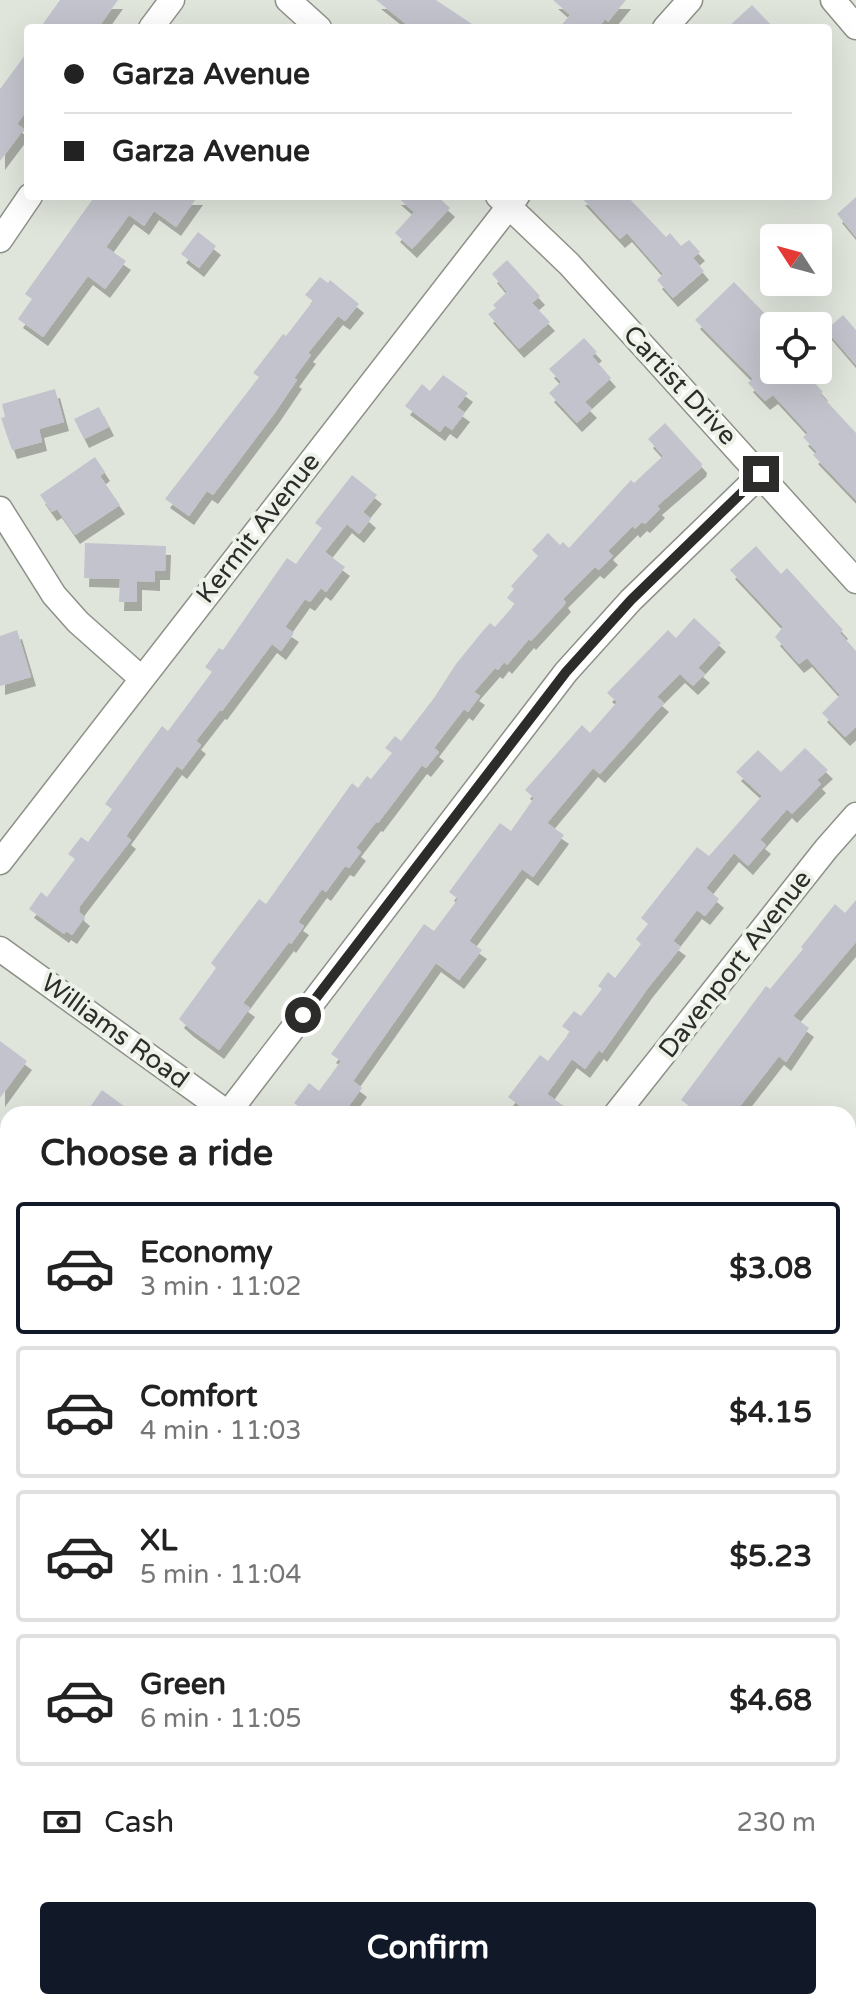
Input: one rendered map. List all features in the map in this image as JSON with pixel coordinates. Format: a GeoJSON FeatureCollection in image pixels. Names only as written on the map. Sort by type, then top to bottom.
{"type":"FeatureCollection","features":[{"type":"Feature","properties":{"kind":"street"},"geometry":{"type":"LineString","coordinates":[[154,24],[172,0]]}},
{"type":"Feature","properties":{"kind":"street"},"geometry":{"type":"LineString","coordinates":[[288,0],[315,24]]}},
{"type":"Feature","properties":{"kind":"street"},"geometry":{"type":"LineString","coordinates":[[669,24],[690,0]]}},
{"type":"Feature","properties":{"kind":"street"},"geometry":{"type":"LineString","coordinates":[[833,0],[856,27]]}},
{"type":"Feature","properties":{"kind":"street"},"geometry":{"type":"LineString","coordinates":[[0,240],[27,200]]}},
{"type":"Feature","properties":{"kind":"street","name":"Kermit Avenue"},"geometry":{"type":"LineString","coordinates":[[0,862],[507,200]]}},
{"type":"Feature","properties":{"kind":"street","name":"Cartist Drive"},"geometry":{"type":"LineString","coordinates":[[509,200],[856,581]]}},
{"type":"Feature","properties":{"kind":"street"},"geometry":{"type":"LineString","coordinates":[[234,1106],[566,672],[631,600],[761,474]]}},
{"type":"Feature","properties":{"kind":"street"},"geometry":{"type":"LineString","coordinates":[[0,509],[54,595],[78,622],[141,678]]}},
{"type":"Feature","properties":{"kind":"street","name":"Davenport Avenue"},"geometry":{"type":"LineString","coordinates":[[622,1106],[856,815]]}},
{"type":"Feature","properties":{"kind":"street","name":"Williams Road"},"geometry":{"type":"LineString","coordinates":[[0,949],[219,1106]]}},
{"type":"Feature","properties":{"kind":"building"},"geometry":{"type":"Polygon","coordinates":[[[60,0],[118,0],[101,24],[43,24],[60,0]]]}},
{"type":"Feature","properties":{"kind":"building"},"geometry":{"type":"Polygon","coordinates":[[[376,0],[436,0],[472,24],[406,24],[376,0]]]}},
{"type":"Feature","properties":{"kind":"building"},"geometry":{"type":"Polygon","coordinates":[[[553,0],[626,0],[608,22],[605,19],[601,24],[562,24],[570,15],[553,0]]]}},
{"type":"Feature","properties":{"kind":"building"},"geometry":{"type":"Polygon","coordinates":[[[752,5],[770,24],[731,24],[752,5]]]}},
{"type":"Feature","properties":{"kind":"building"},"geometry":{"type":"Polygon","coordinates":[[[24,56],[24,114],[17,124],[24,129],[0,161],[0,89],[24,56]]]}},
{"type":"Feature","properties":{"kind":"building"},"geometry":{"type":"Polygon","coordinates":[[[856,197],[856,237],[837,214],[856,197]]]}},
{"type":"Feature","properties":{"kind":"building"},"geometry":{"type":"Polygon","coordinates":[[[92,200],[195,200],[176,227],[154,211],[144,226],[129,215],[106,247],[126,261],[105,289],[88,276],[43,337],[18,319],[32,299],[25,294],[92,200]]]}},
{"type":"Feature","properties":{"kind":"building"},"geometry":{"type":"Polygon","coordinates":[[[400,200],[441,200],[450,208],[412,249],[395,233],[414,212],[400,200]]]}},
{"type":"Feature","properties":{"kind":"building"},"geometry":{"type":"Polygon","coordinates":[[[584,200],[631,200],[666,237],[670,233],[681,246],[689,240],[700,252],[693,258],[704,271],[673,298],[657,280],[663,274],[627,233],[620,239],[584,200]]]}},
{"type":"Feature","properties":{"kind":"building"},"geometry":{"type":"Polygon","coordinates":[[[198,232],[216,246],[199,268],[181,254],[198,232]]]}},
{"type":"Feature","properties":{"kind":"building"},"geometry":{"type":"Polygon","coordinates":[[[507,260],[540,296],[532,303],[550,322],[519,349],[488,314],[507,292],[492,274],[507,260]]]}},
{"type":"Feature","properties":{"kind":"building"},"geometry":{"type":"Polygon","coordinates":[[[320,277],[328,283],[330,280],[359,304],[345,321],[338,316],[308,353],[311,355],[274,414],[213,495],[207,491],[189,516],[165,499],[259,377],[253,373],[313,301],[305,295],[320,277]]]}},
{"type":"Feature","properties":{"kind":"building"},"geometry":{"type":"Polygon","coordinates":[[[734,282],[763,312],[760,312],[760,384],[816,384],[823,392],[820,394],[856,433],[856,500],[813,455],[817,452],[803,437],[808,433],[773,395],[765,401],[748,383],[753,379],[695,320],[734,282]]]}},
{"type":"Feature","properties":{"kind":"building"},"geometry":{"type":"Polygon","coordinates":[[[843,315],[856,330],[856,365],[832,337],[832,325],[843,315]]]}},
{"type":"Feature","properties":{"kind":"building"},"geometry":{"type":"Polygon","coordinates":[[[584,338],[597,352],[592,356],[611,378],[585,402],[592,409],[577,423],[549,393],[561,382],[549,369],[584,338]]]}},
{"type":"Feature","properties":{"kind":"building"},"geometry":{"type":"Polygon","coordinates":[[[443,375],[468,393],[457,407],[465,413],[452,430],[445,425],[440,432],[405,406],[422,384],[430,391],[443,375]]]}},
{"type":"Feature","properties":{"kind":"building"},"geometry":{"type":"Polygon","coordinates":[[[55,389],[64,422],[39,429],[42,442],[12,450],[1,418],[5,417],[2,404],[55,389]]]}},
{"type":"Feature","properties":{"kind":"building"},"geometry":{"type":"Polygon","coordinates":[[[99,407],[109,427],[84,439],[74,419],[99,407]]]}},
{"type":"Feature","properties":{"kind":"building"},"geometry":{"type":"Polygon","coordinates":[[[665,423],[702,464],[701,468],[657,506],[660,509],[645,524],[642,522],[635,529],[633,526],[608,551],[613,556],[599,570],[595,567],[563,599],[566,603],[531,641],[529,639],[507,665],[504,662],[498,670],[495,668],[474,692],[480,696],[468,712],[464,709],[434,748],[439,752],[426,768],[422,765],[356,848],[361,852],[349,868],[345,866],[326,892],[322,889],[298,922],[304,926],[243,1003],[250,1008],[219,1050],[189,1028],[179,1019],[216,968],[211,963],[259,899],[266,904],[352,783],[358,788],[367,776],[371,779],[392,753],[385,748],[395,736],[401,741],[482,632],[490,623],[495,627],[515,604],[507,598],[514,589],[511,586],[538,556],[532,550],[548,533],[560,545],[563,542],[569,548],[631,480],[634,483],[663,456],[648,439],[665,423]]]}},
{"type":"Feature","properties":{"kind":"building"},"geometry":{"type":"Polygon","coordinates":[[[95,457],[105,472],[100,476],[120,505],[75,535],[57,509],[52,512],[40,495],[95,457]]]}},
{"type":"Feature","properties":{"kind":"building"},"geometry":{"type":"Polygon","coordinates":[[[352,475],[377,495],[363,512],[371,519],[359,534],[347,524],[325,552],[345,567],[326,592],[321,588],[310,602],[305,599],[285,627],[294,633],[281,651],[272,644],[196,741],[201,745],[182,770],[177,766],[126,836],[131,840],[80,906],[79,912],[85,917],[72,935],[66,931],[64,934],[29,909],[41,892],[47,897],[75,859],[68,854],[81,837],[88,842],[112,809],[105,804],[162,726],[168,731],[212,672],[205,667],[219,648],[223,650],[287,558],[296,564],[322,528],[315,523],[352,475]]]}},
{"type":"Feature","properties":{"kind":"building"},"geometry":{"type":"Polygon","coordinates":[[[85,543],[166,546],[165,571],[155,571],[155,582],[137,581],[137,602],[119,602],[120,579],[84,578],[85,543]]]}},
{"type":"Feature","properties":{"kind":"building"},"geometry":{"type":"Polygon","coordinates":[[[756,546],[781,574],[787,568],[843,630],[840,633],[856,651],[856,727],[845,737],[822,713],[840,695],[807,658],[799,664],[775,637],[783,627],[730,570],[756,546]]]}},
{"type":"Feature","properties":{"kind":"building"},"geometry":{"type":"Polygon","coordinates":[[[694,618],[721,643],[698,668],[705,674],[693,686],[680,674],[657,697],[664,703],[600,774],[593,768],[547,823],[564,835],[533,877],[522,869],[469,941],[482,950],[459,980],[436,963],[353,1081],[362,1088],[349,1106],[298,1106],[294,1103],[309,1083],[319,1091],[341,1061],[331,1054],[424,924],[434,931],[458,899],[449,892],[500,823],[511,831],[534,798],[525,790],[582,725],[590,733],[617,702],[607,693],[668,630],[676,638],[694,618]]]}},
{"type":"Feature","properties":{"kind":"building"},"geometry":{"type":"Polygon","coordinates":[[[17,630],[31,677],[0,686],[0,636],[17,630]]]}},
{"type":"Feature","properties":{"kind":"building"},"geometry":{"type":"Polygon","coordinates":[[[805,748],[828,770],[817,780],[821,784],[792,814],[787,809],[760,840],[766,845],[748,866],[734,853],[706,888],[719,899],[705,916],[697,910],[673,941],[681,947],[602,1053],[599,1050],[585,1069],[572,1059],[547,1094],[564,1106],[520,1106],[508,1097],[540,1055],[548,1061],[570,1032],[562,1026],[574,1011],[581,1016],[602,989],[598,986],[608,972],[615,978],[641,944],[636,939],[648,924],[641,918],[697,847],[709,856],[762,796],[736,772],[758,750],[781,772],[805,748]]]}},
{"type":"Feature","properties":{"kind":"building"},"geometry":{"type":"Polygon","coordinates":[[[856,900],[856,942],[793,1016],[809,1028],[786,1062],[779,1056],[740,1106],[689,1106],[681,1100],[766,986],[770,989],[835,904],[845,913],[856,900]]]}},
{"type":"Feature","properties":{"kind":"building"},"geometry":{"type":"Polygon","coordinates":[[[0,1041],[27,1061],[0,1098],[0,1041]]]}},
{"type":"Feature","properties":{"kind":"building"},"geometry":{"type":"Polygon","coordinates":[[[102,1090],[124,1106],[91,1106],[102,1090]]]}},
{"type":"Feature","properties":{"kind":"route"},"geometry":{"type":"LineString","coordinates":[[303,1015],[566,672],[631,600],[761,474]]}}]}
